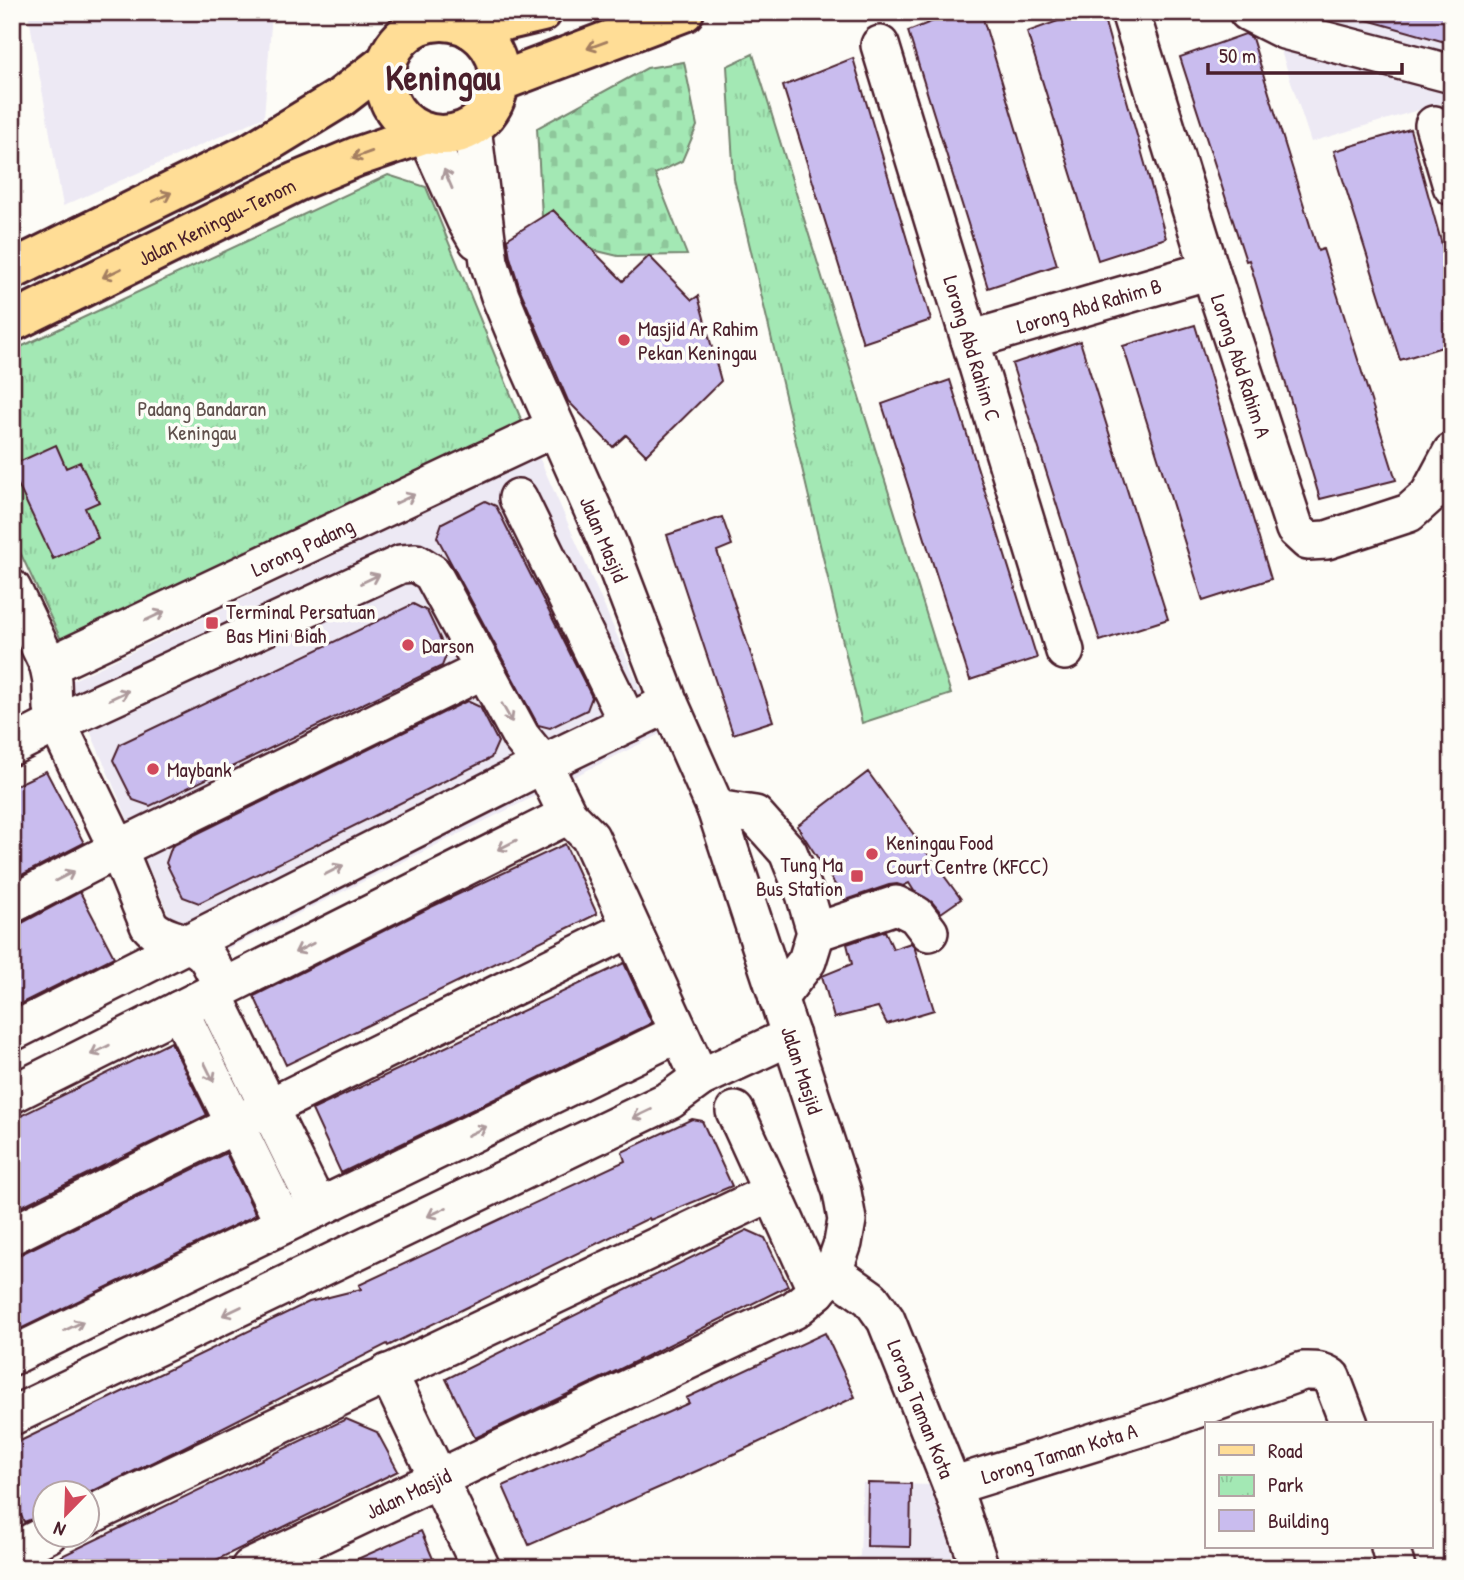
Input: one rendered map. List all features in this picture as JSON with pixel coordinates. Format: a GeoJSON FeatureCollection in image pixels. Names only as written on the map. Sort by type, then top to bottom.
{"type":"FeatureCollection","features":[{"type":"Feature","properties":{"kind":"main road"},"geometry":{"type":"LineString","coordinates":[[471,29],[542,12]]}},
{"type":"Feature","properties":{"kind":"main road"},"geometry":{"type":"LineString","coordinates":[[499,82],[684,12]]}},
{"type":"Feature","properties":{"kind":"main road"},"geometry":{"type":"LineString","coordinates":[[12,270],[250,153],[340,98],[387,61],[396,45],[424,18],[456,23],[471,29],[483,39],[498,66],[497,95],[483,118],[472,127],[458,133],[442,135],[426,132],[410,125],[397,113],[388,97],[385,79],[387,61]]}},
{"type":"Feature","properties":{"kind":"main road","name":"Jalan Keningau-Tenom"},"geometry":{"type":"LineString","coordinates":[[12,322],[296,182],[426,132]]}},
{"type":"Feature","properties":{"kind":"street","name":"Lorong Abd Rahim A"},"geometry":{"type":"LineString","coordinates":[[1129,12],[1294,528],[1308,541],[1327,540],[1409,513],[1429,495],[1452,452]]}},
{"type":"Feature","properties":{"kind":"street"},"geometry":{"type":"LineString","coordinates":[[1248,12],[1284,30],[1452,74]]}},
{"type":"Feature","properties":{"kind":"street","name":"Lorong Abd Rahim C"},"geometry":{"type":"LineString","coordinates":[[880,45],[1065,651]]}},
{"type":"Feature","properties":{"kind":"street"},"geometry":{"type":"LineString","coordinates":[[1434,125],[1452,186]]}},
{"type":"Feature","properties":{"kind":"street"},"geometry":{"type":"LineString","coordinates":[[472,127],[489,262]]}},
{"type":"Feature","properties":{"kind":"street"},"geometry":{"type":"LineString","coordinates":[[426,132],[466,221],[489,262]]}},
{"type":"Feature","properties":{"kind":"street","name":"Jalan Masjid"},"geometry":{"type":"LineString","coordinates":[[250,1568],[794,1310],[825,1281],[843,1243],[847,1220],[842,1192],[716,809],[669,703],[609,546],[500,296],[489,262]]}},
{"type":"Feature","properties":{"kind":"street","name":"Lorong Abd Rahim B"},"geometry":{"type":"LineString","coordinates":[[970,340],[1210,270]]}},
{"type":"Feature","properties":{"kind":"street","name":"Lorong Padang"},"geometry":{"type":"LineString","coordinates":[[48,666],[556,428]]}},
{"type":"Feature","properties":{"kind":"street"},"geometry":{"type":"LineString","coordinates":[[517,498],[628,723]]}},
{"type":"Feature","properties":{"kind":"street"},"geometry":{"type":"LineString","coordinates":[[12,746],[401,564],[416,563],[432,573],[521,737],[543,764],[568,815],[590,837],[700,1078]]}},
{"type":"Feature","properties":{"kind":"street"},"geometry":{"type":"LineString","coordinates":[[17,605],[48,666],[57,723],[118,849],[149,925],[163,937],[198,949],[206,957],[269,1108],[318,1208]]}},
{"type":"Feature","properties":{"kind":"street"},"geometry":{"type":"LineString","coordinates":[[12,904],[483,670]]}},
{"type":"Feature","properties":{"kind":"street"},"geometry":{"type":"LineString","coordinates":[[12,1032],[669,703]]}},
{"type":"Feature","properties":{"kind":"street"},"geometry":{"type":"LineString","coordinates":[[716,809],[755,815],[788,852],[804,894],[816,932],[807,961],[778,998]]}},
{"type":"Feature","properties":{"kind":"street"},"geometry":{"type":"LineString","coordinates":[[12,1094],[568,815]]}},
{"type":"Feature","properties":{"kind":"street"},"geometry":{"type":"LineString","coordinates":[[816,932],[897,905],[916,915],[929,932]]}},
{"type":"Feature","properties":{"kind":"street"},"geometry":{"type":"LineString","coordinates":[[12,1235],[631,928]]}},
{"type":"Feature","properties":{"kind":"street"},"geometry":{"type":"LineString","coordinates":[[179,1010],[235,1124],[269,1231],[279,1288]]}},
{"type":"Feature","properties":{"kind":"street"},"geometry":{"type":"LineString","coordinates":[[12,1356],[679,1033]]}},
{"type":"Feature","properties":{"kind":"street"},"geometry":{"type":"LineString","coordinates":[[12,1416],[670,1100],[700,1078],[791,1036]]}},
{"type":"Feature","properties":{"kind":"street"},"geometry":{"type":"LineString","coordinates":[[735,1111],[772,1192],[825,1281]]}},
{"type":"Feature","properties":{"kind":"street"},"geometry":{"type":"LineString","coordinates":[[358,1189],[381,1239]]}},
{"type":"Feature","properties":{"kind":"street"},"geometry":{"type":"LineString","coordinates":[[102,1509],[772,1192]]}},
{"type":"Feature","properties":{"kind":"street","name":"Lorong Taman Kota"},"geometry":{"type":"LineString","coordinates":[[825,1281],[872,1299],[886,1320],[952,1486],[980,1568]]}},
{"type":"Feature","properties":{"kind":"street","name":"Lorong Taman Kota A"},"geometry":{"type":"LineString","coordinates":[[952,1486],[1165,1420],[1303,1371],[1326,1373],[1331,1377],[1348,1422]]}},
{"type":"Feature","properties":{"kind":"street"},"geometry":{"type":"LineString","coordinates":[[388,1373],[481,1568]]}},
{"type":"Feature","properties":{"kind":"street"},"geometry":{"type":"LineString","coordinates":[[12,1552],[32,1543]]}},
{"type":"Feature","properties":{"kind":"street"},"geometry":{"type":"LineString","coordinates":[[1390,1548],[1396,1568]]}},
{"type":"Feature","properties":{"kind":"shaded area"},"geometry":{"type":"Polygon","coordinates":[[[28,12],[272,12],[264,117],[63,206],[28,12]]]}},
{"type":"Feature","properties":{"kind":"shaded area"},"geometry":{"type":"Polygon","coordinates":[[[1224,12],[1452,12],[1452,90],[1441,87],[1445,102],[1311,142],[1278,42],[1224,12]]]}},
{"type":"Feature","properties":{"kind":"shaded area"},"geometry":{"type":"Polygon","coordinates":[[[539,457],[660,734],[191,967],[69,682],[539,457]]]}},
{"type":"Feature","properties":{"kind":"shaded area"},"geometry":{"type":"Polygon","coordinates":[[[863,1483],[932,1485],[952,1553],[952,1568],[831,1568],[860,1556],[863,1483]]]}},
{"type":"Feature","properties":{"kind":"green space"},"geometry":{"type":"Polygon","coordinates":[[[753,54],[951,694],[862,723],[734,179],[727,66],[753,54]]]}},
{"type":"Feature","properties":{"kind":"green space"},"geometry":{"type":"Polygon","coordinates":[[[684,62],[697,126],[682,161],[655,174],[687,255],[618,256],[593,250],[553,210],[542,217],[537,128],[647,68],[684,62]]]}},
{"type":"Feature","properties":{"kind":"green space","name":"Padang Bandaran Keningau"},"geometry":{"type":"Polygon","coordinates":[[[388,175],[426,187],[523,424],[63,644],[12,535],[12,351],[388,175]]]}},
{"type":"Feature","properties":{"kind":"building"},"geometry":{"type":"Polygon","coordinates":[[[956,12],[981,12],[1057,265],[988,288],[908,31],[956,12]]]}},
{"type":"Feature","properties":{"kind":"building"},"geometry":{"type":"Polygon","coordinates":[[[1083,12],[1102,12],[1166,238],[1098,260],[1027,32],[1083,12]]]}},
{"type":"Feature","properties":{"kind":"building"},"geometry":{"type":"Polygon","coordinates":[[[1361,12],[1452,12],[1452,44],[1360,18],[1361,12]]]}},
{"type":"Feature","properties":{"kind":"building"},"geometry":{"type":"Polygon","coordinates":[[[1245,34],[1252,38],[1318,251],[1323,249],[1396,480],[1320,499],[1249,260],[1246,261],[1180,57],[1245,34]]]}},
{"type":"Feature","properties":{"kind":"building"},"geometry":{"type":"Polygon","coordinates":[[[853,58],[931,320],[863,343],[783,86],[853,58]]]}},
{"type":"Feature","properties":{"kind":"building"},"geometry":{"type":"Polygon","coordinates":[[[1410,129],[1452,281],[1452,344],[1400,360],[1334,151],[1410,129]]]}},
{"type":"Feature","properties":{"kind":"building","name":"Masjid Ar Rahim Pekan Keningau"},"geometry":{"type":"Polygon","coordinates":[[[553,210],[623,281],[649,256],[692,300],[698,296],[721,381],[646,455],[626,435],[613,447],[568,401],[521,292],[507,239],[553,210]]]}},
{"type":"Feature","properties":{"kind":"building"},"geometry":{"type":"Polygon","coordinates":[[[1195,325],[1271,579],[1203,601],[1123,346],[1195,325]]]}},
{"type":"Feature","properties":{"kind":"building"},"geometry":{"type":"Polygon","coordinates":[[[1080,341],[1168,619],[1100,641],[1012,364],[1080,341]]]}},
{"type":"Feature","properties":{"kind":"building"},"geometry":{"type":"Polygon","coordinates":[[[950,380],[1037,658],[970,680],[882,404],[950,380]]]}},
{"type":"Feature","properties":{"kind":"building"},"geometry":{"type":"Polygon","coordinates":[[[56,445],[66,468],[80,462],[99,502],[85,508],[98,538],[53,559],[12,472],[12,465],[56,445]]]}},
{"type":"Feature","properties":{"kind":"building"},"geometry":{"type":"Polygon","coordinates":[[[485,501],[496,506],[592,697],[587,710],[550,728],[538,725],[437,537],[442,523],[485,501]]]}},
{"type":"Feature","properties":{"kind":"building"},"geometry":{"type":"Polygon","coordinates":[[[722,517],[732,545],[717,551],[773,721],[733,734],[667,535],[722,517]]]}},
{"type":"Feature","properties":{"kind":"building"},"geometry":{"type":"Polygon","coordinates":[[[413,604],[427,611],[447,653],[442,666],[150,806],[133,800],[113,760],[120,744],[413,604]]]}},
{"type":"Feature","properties":{"kind":"building"},"geometry":{"type":"Polygon","coordinates":[[[467,701],[480,707],[498,742],[491,758],[199,903],[183,897],[166,863],[172,846],[467,701]]]}},
{"type":"Feature","properties":{"kind":"building"},"geometry":{"type":"Polygon","coordinates":[[[46,771],[84,843],[12,880],[12,787],[46,771]]]}},
{"type":"Feature","properties":{"kind":"building","name":"Keningau Food Court Centre (KFCC)"},"geometry":{"type":"Polygon","coordinates":[[[868,772],[961,899],[941,913],[932,902],[914,891],[909,883],[903,886],[889,885],[845,900],[797,826],[868,772]]]}},
{"type":"Feature","properties":{"kind":"building"},"geometry":{"type":"Polygon","coordinates":[[[565,844],[597,914],[286,1065],[254,996],[429,908],[565,844]]]}},
{"type":"Feature","properties":{"kind":"building"},"geometry":{"type":"Polygon","coordinates":[[[80,892],[114,957],[12,1008],[12,925],[22,923],[80,892]]]}},
{"type":"Feature","properties":{"kind":"building"},"geometry":{"type":"Polygon","coordinates":[[[885,931],[893,949],[911,943],[914,946],[934,1010],[887,1024],[878,1007],[834,1018],[822,976],[852,964],[847,944],[885,931]]]}},
{"type":"Feature","properties":{"kind":"building"},"geometry":{"type":"Polygon","coordinates":[[[624,963],[652,1023],[341,1173],[312,1110],[624,963]]]}},
{"type":"Feature","properties":{"kind":"building"},"geometry":{"type":"Polygon","coordinates":[[[171,1042],[207,1115],[12,1211],[12,1120],[171,1042]]]}},
{"type":"Feature","properties":{"kind":"building"},"geometry":{"type":"Polygon","coordinates":[[[692,1119],[702,1121],[732,1186],[650,1220],[649,1218],[388,1346],[387,1344],[102,1487],[102,1478],[32,1478],[32,1519],[24,1522],[12,1496],[12,1445],[309,1302],[361,1289],[359,1285],[625,1161],[622,1152],[692,1119]]]}},
{"type":"Feature","properties":{"kind":"building"},"geometry":{"type":"Polygon","coordinates":[[[226,1153],[256,1215],[12,1333],[12,1256],[21,1254],[226,1153]]]}},
{"type":"Feature","properties":{"kind":"building"},"geometry":{"type":"Polygon","coordinates":[[[747,1230],[765,1238],[788,1286],[475,1438],[446,1379],[747,1230]]]}},
{"type":"Feature","properties":{"kind":"building"},"geometry":{"type":"Polygon","coordinates":[[[825,1333],[855,1397],[717,1462],[529,1545],[503,1486],[689,1403],[686,1398],[825,1333]]]}},
{"type":"Feature","properties":{"kind":"building"},"geometry":{"type":"Polygon","coordinates":[[[346,1419],[377,1432],[398,1471],[200,1568],[37,1568],[78,1548],[102,1548],[102,1537],[346,1419]]]}},
{"type":"Feature","properties":{"kind":"building"},"geometry":{"type":"Polygon","coordinates":[[[868,1483],[911,1484],[910,1547],[867,1546],[868,1483]]]}},
{"type":"Feature","properties":{"kind":"building"},"geometry":{"type":"Polygon","coordinates":[[[421,1531],[437,1568],[337,1568],[421,1531]]]}},
{"type":"Feature","properties":{"kind":"place","name":"Masjid Ar Rahim Pekan Keningau"},"geometry":{"type":"Point","coordinates":[624,340]}},
{"type":"Feature","properties":{"kind":"place","name":"Terminal Persatuan Bas Mini Biah"},"geometry":{"type":"Point","coordinates":[212,623]}},
{"type":"Feature","properties":{"kind":"place","name":"Darson"},"geometry":{"type":"Point","coordinates":[408,645]}},
{"type":"Feature","properties":{"kind":"place","name":"Maybank"},"geometry":{"type":"Point","coordinates":[153,769]}},
{"type":"Feature","properties":{"kind":"place","name":"Keningau Food Court Centre (KFCC)"},"geometry":{"type":"Point","coordinates":[872,854]}},
{"type":"Feature","properties":{"kind":"place","name":"Tung Ma Bus Station"},"geometry":{"type":"Point","coordinates":[857,876]}},
{"type":"Feature","properties":{"kind":"district","name":"Keningau"},"geometry":{"type":"Point","coordinates":[443,77]}}]}
